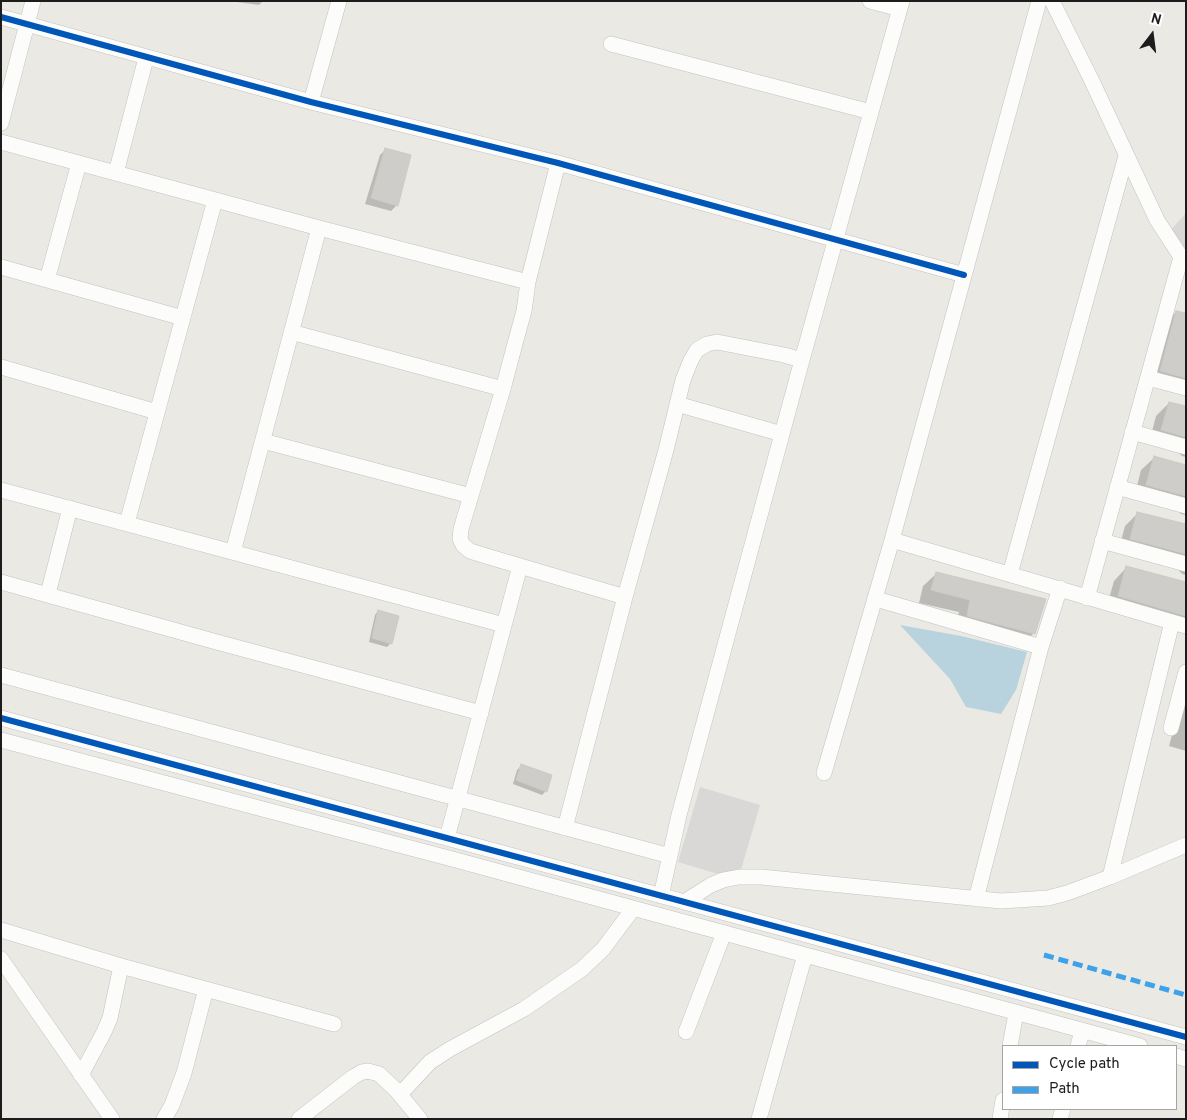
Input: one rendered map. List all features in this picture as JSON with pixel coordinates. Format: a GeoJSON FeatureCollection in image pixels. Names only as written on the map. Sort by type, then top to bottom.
{"type":"FeatureCollection","features":[{"type":"Feature","properties":{"kind":"street"},"geometry":{"type":"LineString","coordinates":[[1,123],[33,1]]}},
{"type":"Feature","properties":{"kind":"street"},"geometry":{"type":"LineString","coordinates":[[311,102],[339,1]]}},
{"type":"Feature","properties":{"kind":"street"},"geometry":{"type":"LineString","coordinates":[[661,896],[679,816],[802,360],[901,5],[870,1]]}},
{"type":"Feature","properties":{"kind":"street"},"geometry":{"type":"LineString","coordinates":[[824,772],[876,599],[1039,1]]}},
{"type":"Feature","properties":{"kind":"street"},"geometry":{"type":"LineString","coordinates":[[1052,1],[1157,220],[1183,259],[1132,432],[1087,598]]}},
{"type":"Feature","properties":{"kind":"street"},"geometry":{"type":"LineString","coordinates":[[1,17],[311,102],[558,163],[964,275]]}},
{"type":"Feature","properties":{"kind":"street"},"geometry":{"type":"LineString","coordinates":[[611,44],[871,112]]}},
{"type":"Feature","properties":{"kind":"street"},"geometry":{"type":"LineString","coordinates":[[116,173],[146,58]]}},
{"type":"Feature","properties":{"kind":"street"},"geometry":{"type":"LineString","coordinates":[[1,142],[318,228],[528,282]]}},
{"type":"Feature","properties":{"kind":"street"},"geometry":{"type":"LineString","coordinates":[[1010,574],[1126,156]]}},
{"type":"Feature","properties":{"kind":"street"},"geometry":{"type":"LineString","coordinates":[[47,280],[79,163]]}},
{"type":"Feature","properties":{"kind":"street"},"geometry":{"type":"LineString","coordinates":[[558,163],[528,282],[524,311],[461,529],[460,539],[463,545],[470,551],[625,597]]}},
{"type":"Feature","properties":{"kind":"street"},"geometry":{"type":"LineString","coordinates":[[127,523],[215,200]]}},
{"type":"Feature","properties":{"kind":"street"},"geometry":{"type":"LineString","coordinates":[[233,552],[318,228]]}},
{"type":"Feature","properties":{"kind":"street"},"geometry":{"type":"LineString","coordinates":[[1,267],[183,318]]}},
{"type":"Feature","properties":{"kind":"street"},"geometry":{"type":"LineString","coordinates":[[291,332],[503,389]]}},
{"type":"Feature","properties":{"kind":"street"},"geometry":{"type":"LineString","coordinates":[[565,828],[625,597],[690,360],[698,350],[707,344],[717,342],[802,360]]}},
{"type":"Feature","properties":{"kind":"street"},"geometry":{"type":"LineString","coordinates":[[1,367],[157,412]]}},
{"type":"Feature","properties":{"kind":"street"},"geometry":{"type":"LineString","coordinates":[[1148,378],[1186,388]]}},
{"type":"Feature","properties":{"kind":"street"},"geometry":{"type":"LineString","coordinates":[[677,404],[782,434]]}},
{"type":"Feature","properties":{"kind":"street"},"geometry":{"type":"LineString","coordinates":[[1132,432],[1186,447]]}},
{"type":"Feature","properties":{"kind":"street"},"geometry":{"type":"LineString","coordinates":[[263,441],[471,496]]}},
{"type":"Feature","properties":{"kind":"street"},"geometry":{"type":"LineString","coordinates":[[1117,487],[1186,506]]}},
{"type":"Feature","properties":{"kind":"street"},"geometry":{"type":"LineString","coordinates":[[1,490],[504,625]]}},
{"type":"Feature","properties":{"kind":"street"},"geometry":{"type":"LineString","coordinates":[[48,594],[70,508]]}},
{"type":"Feature","properties":{"kind":"street"},"geometry":{"type":"LineString","coordinates":[[892,540],[1179,624],[1110,877]]}},
{"type":"Feature","properties":{"kind":"street"},"geometry":{"type":"LineString","coordinates":[[1102,541],[1186,564]]}},
{"type":"Feature","properties":{"kind":"street"},"geometry":{"type":"LineString","coordinates":[[447,838],[520,566]]}},
{"type":"Feature","properties":{"kind":"street"},"geometry":{"type":"LineString","coordinates":[[1,582],[481,713]]}},
{"type":"Feature","properties":{"kind":"street"},"geometry":{"type":"LineString","coordinates":[[976,899],[1041,647],[1060,588]]}},
{"type":"Feature","properties":{"kind":"street"},"geometry":{"type":"LineString","coordinates":[[876,599],[1041,647]]}},
{"type":"Feature","properties":{"kind":"street"},"geometry":{"type":"LineString","coordinates":[[1171,728],[1186,672]]}},
{"type":"Feature","properties":{"kind":"street"},"geometry":{"type":"LineString","coordinates":[[1,675],[670,856]]}},
{"type":"Feature","properties":{"kind":"street"},"geometry":{"type":"LineString","coordinates":[[1,718],[1186,1037]]}},
{"type":"Feature","properties":{"kind":"street"},"geometry":{"type":"LineString","coordinates":[[1,740],[1136,1045]]}},
{"type":"Feature","properties":{"kind":"street"},"geometry":{"type":"LineString","coordinates":[[684,902],[711,885],[723,880],[739,877],[761,877],[1000,901],[1048,898],[1110,877],[1186,845]]}},
{"type":"Feature","properties":{"kind":"street"},"geometry":{"type":"LineString","coordinates":[[396,1090],[404,1090],[419,1072],[436,1058],[524,1009],[582,969],[603,949],[633,909]]}},
{"type":"Feature","properties":{"kind":"street"},"geometry":{"type":"LineString","coordinates":[[1,930],[121,966],[334,1024]]}},
{"type":"Feature","properties":{"kind":"street"},"geometry":{"type":"LineString","coordinates":[[686,1032],[724,933]]}},
{"type":"Feature","properties":{"kind":"street"},"geometry":{"type":"LineString","coordinates":[[759,1119],[805,955]]}},
{"type":"Feature","properties":{"kind":"street"},"geometry":{"type":"LineString","coordinates":[[1,959],[112,1119]]}},
{"type":"Feature","properties":{"kind":"street"},"geometry":{"type":"LineString","coordinates":[[82,1075],[110,1018],[121,966]]}},
{"type":"Feature","properties":{"kind":"street"},"geometry":{"type":"LineString","coordinates":[[164,1119],[172,1105],[187,1065],[206,989]]}},
{"type":"Feature","properties":{"kind":"street"},"geometry":{"type":"LineString","coordinates":[[1010,1045],[1016,1012]]}},
{"type":"Feature","properties":{"kind":"street"},"geometry":{"type":"LineString","coordinates":[[1078,1045],[1082,1031]]}},
{"type":"Feature","properties":{"kind":"street"},"geometry":{"type":"LineString","coordinates":[[299,1119],[353,1077],[368,1071],[379,1074],[396,1090],[420,1119]]}},
{"type":"Feature","properties":{"kind":"street"},"geometry":{"type":"LineString","coordinates":[[1000,1119],[1002,1106]]}},
{"type":"Feature","properties":{"kind":"shaded area"},"geometry":{"type":"Polygon","coordinates":[[[1186,213],[1186,249],[1168,233],[1186,213]]]}},
{"type":"Feature","properties":{"kind":"shaded area"},"geometry":{"type":"Polygon","coordinates":[[[700,787],[760,805],[738,880],[678,862],[700,787]]]}},
{"type":"Feature","properties":{"kind":"water"},"geometry":{"type":"Polygon","coordinates":[[[900,625],[961,636],[1027,652],[1016,690],[1001,714],[966,707],[950,679],[900,625]]]}},
{"type":"Feature","properties":{"kind":"building"},"geometry":{"type":"Polygon","coordinates":[[[385,148],[411,155],[398,206],[371,198],[385,148]]]}},
{"type":"Feature","properties":{"kind":"building"},"geometry":{"type":"Polygon","coordinates":[[[1176,311],[1186,313],[1186,378],[1160,371],[1176,311]]]}},
{"type":"Feature","properties":{"kind":"building"},"geometry":{"type":"Polygon","coordinates":[[[1169,402],[1186,406],[1186,437],[1161,430],[1169,402]]]}},
{"type":"Feature","properties":{"kind":"building"},"geometry":{"type":"Polygon","coordinates":[[[1154,456],[1186,465],[1186,496],[1146,485],[1154,456]]]}},
{"type":"Feature","properties":{"kind":"building"},"geometry":{"type":"Polygon","coordinates":[[[1137,512],[1186,524],[1186,554],[1130,539],[1137,512]]]}},
{"type":"Feature","properties":{"kind":"building"},"geometry":{"type":"Polygon","coordinates":[[[1126,566],[1186,582],[1186,616],[1118,596],[1126,566]]]}},
{"type":"Feature","properties":{"kind":"building"},"geometry":{"type":"Polygon","coordinates":[[[936,572],[1046,599],[1035,634],[967,616],[970,600],[931,590],[936,572]]]}},
{"type":"Feature","properties":{"kind":"building"},"geometry":{"type":"Polygon","coordinates":[[[378,610],[399,616],[392,644],[372,638],[378,610]]]}},
{"type":"Feature","properties":{"kind":"building"},"geometry":{"type":"Polygon","coordinates":[[[521,764],[552,775],[547,792],[516,780],[521,764]]]}},
{"type":"Feature","properties":{"kind":"marked path"},"geometry":{"type":"LineString","coordinates":[[1044,955],[1186,995]]}},
{"type":"Feature","properties":{"kind":"cycle path"},"geometry":{"type":"LineString","coordinates":[[1,17],[311,102],[558,163],[964,275]]}},
{"type":"Feature","properties":{"kind":"cycle path"},"geometry":{"type":"LineString","coordinates":[[1,718],[1186,1037]]}}]}
